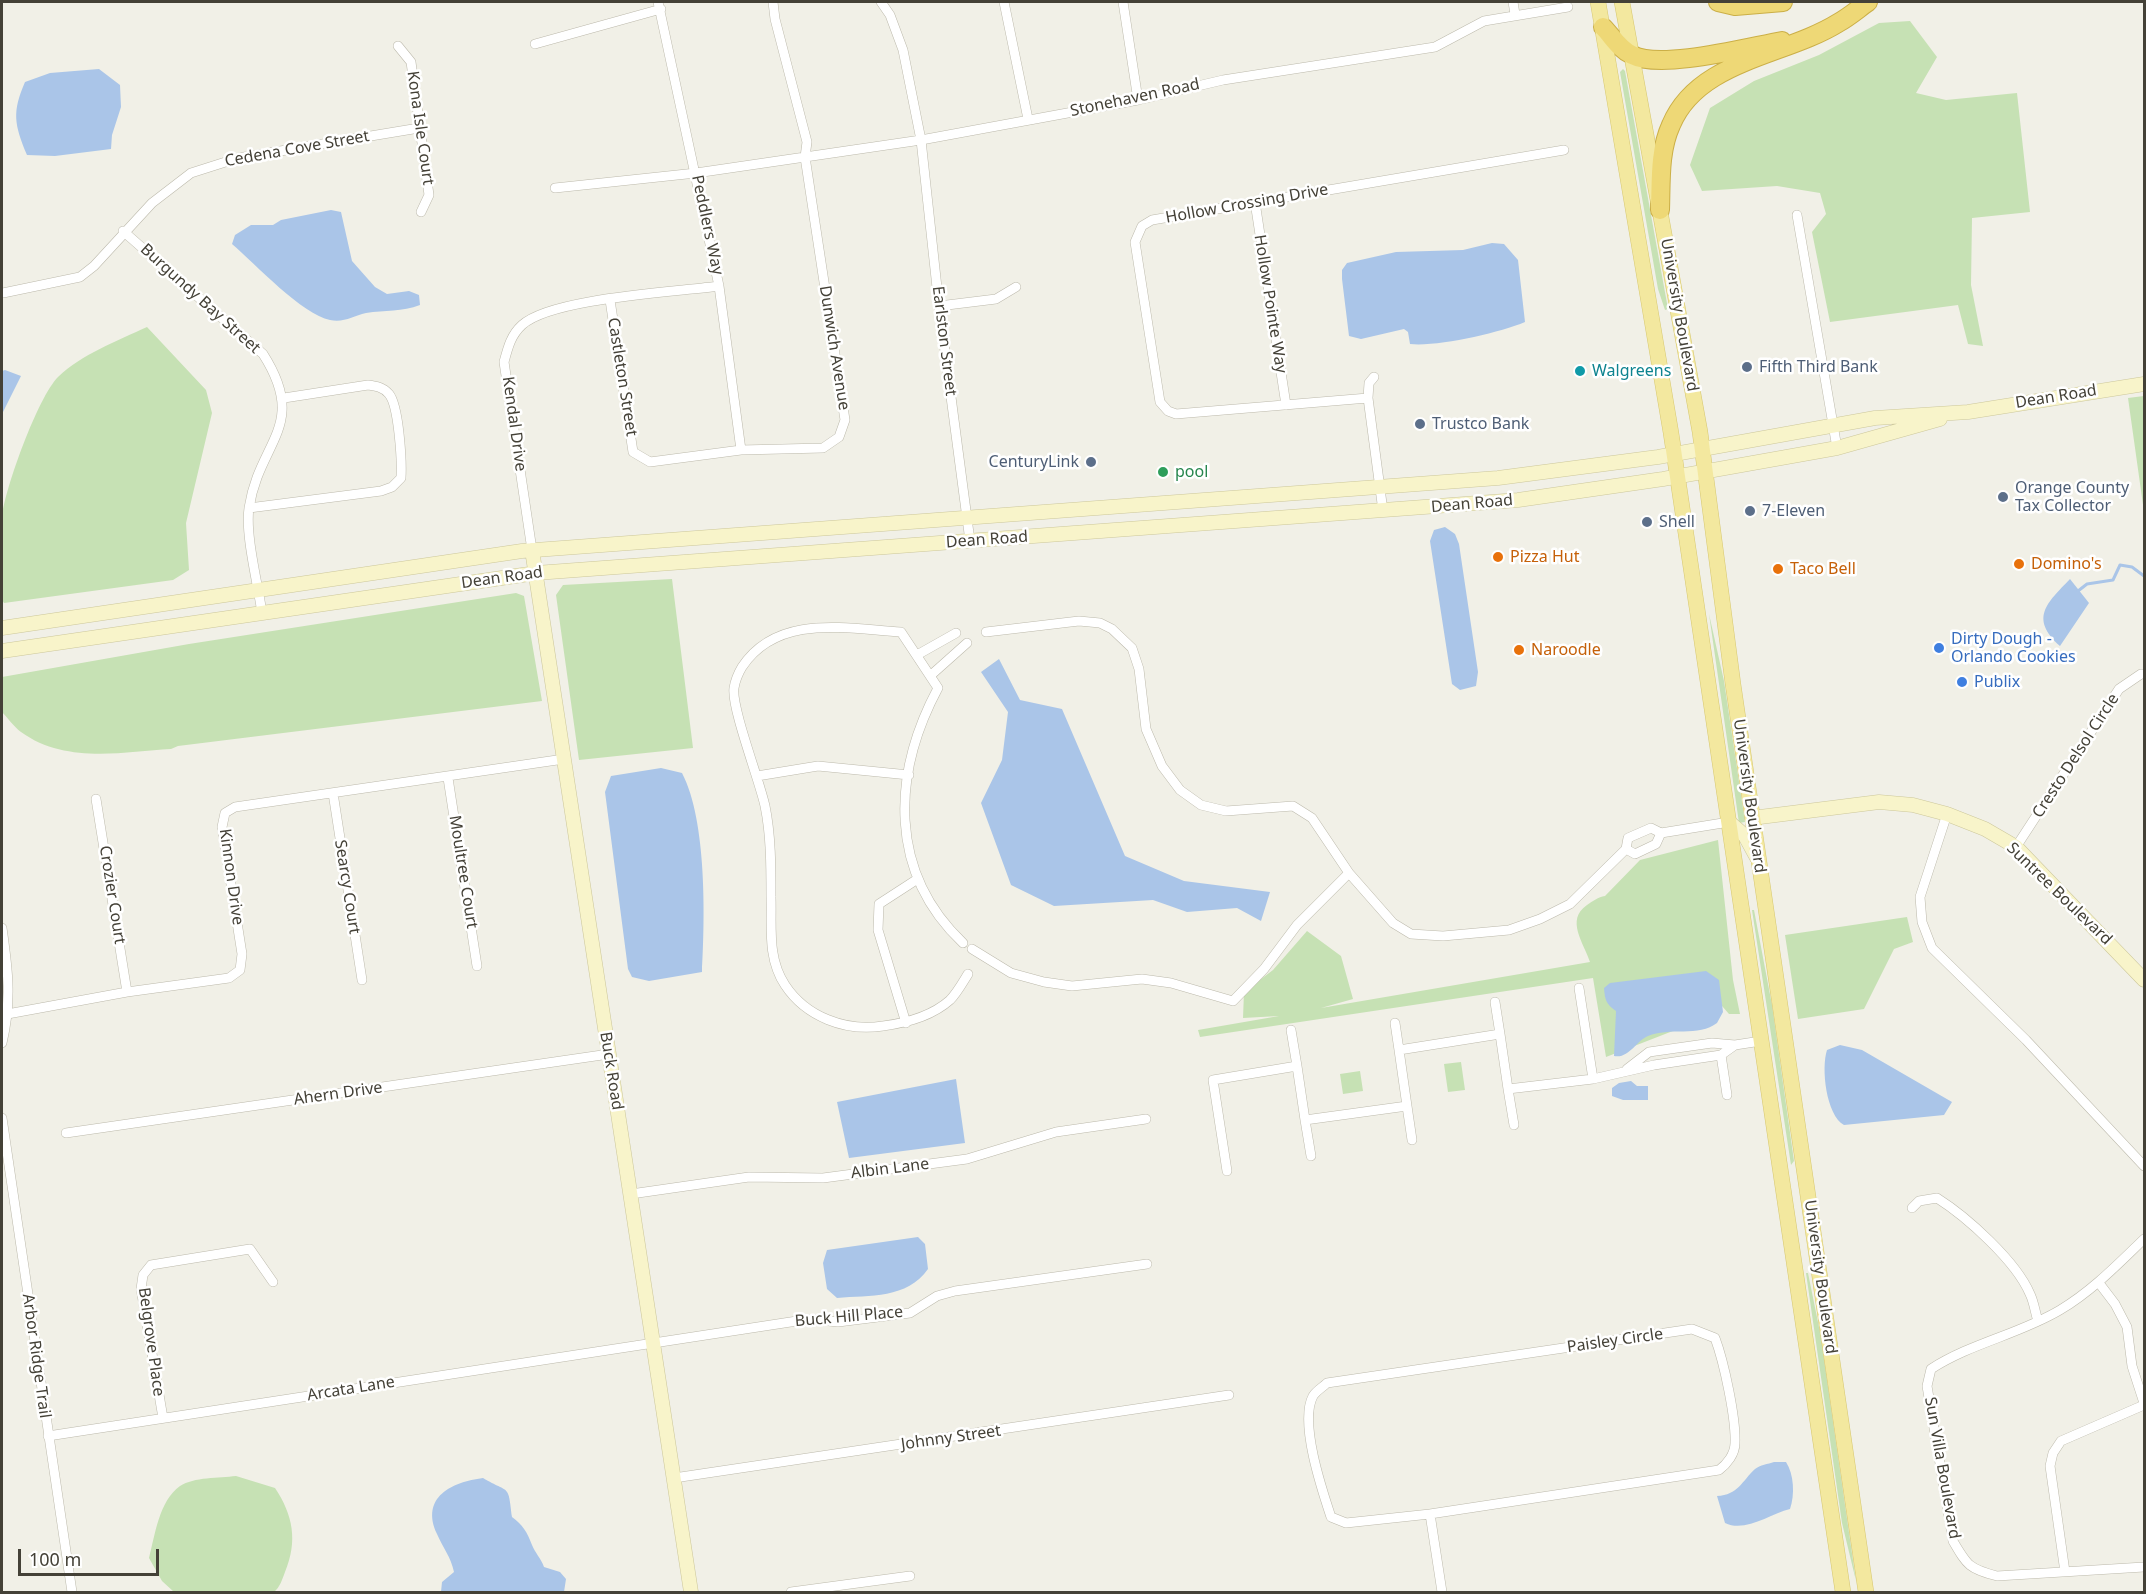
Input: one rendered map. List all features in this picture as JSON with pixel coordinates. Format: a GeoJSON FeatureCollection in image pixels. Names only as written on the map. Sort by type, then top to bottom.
{"type":"FeatureCollection","features":[{"type":"Feature","properties":{"kind":"highway"},"geometry":{"type":"LineString","coordinates":[[1718,2],[1735,6],[1783,2]]}},
{"type":"Feature","properties":{"kind":"highway"},"geometry":{"type":"LineString","coordinates":[[1660,210],[1664,145],[1680,106],[1712,78],[1838,24],[1868,2]]}},
{"type":"Feature","properties":{"kind":"highway"},"geometry":{"type":"LineString","coordinates":[[1603,27],[1621,48],[1632,55],[1658,61],[1808,37]]}},
{"type":"Feature","properties":{"kind":"main road","name":"University Boulevard"},"geometry":{"type":"LineString","coordinates":[[1598,2],[1646,271],[1843,1593]]}},
{"type":"Feature","properties":{"kind":"main road","name":"University Boulevard"},"geometry":{"type":"LineString","coordinates":[[1622,2],[1706,472],[1752,818],[1866,1593]]}},
{"type":"Feature","properties":{"kind":"main road","name":"Dean Road"},"geometry":{"type":"LineString","coordinates":[[2,628],[532,550],[1380,488],[1553,472],[1674,454],[1875,418],[1968,412],[2145,384]]}},
{"type":"Feature","properties":{"kind":"main road","name":"Dean Road"},"geometry":{"type":"LineString","coordinates":[[2,651],[536,573],[1518,500],[1677,477],[1837,448],[1968,412]]}},
{"type":"Feature","properties":{"kind":"main road","name":"Buck Road"},"geometry":{"type":"LineString","coordinates":[[532,550],[691,1593]]}},
{"type":"Feature","properties":{"kind":"main road","name":"Suntree Boulevard"},"geometry":{"type":"LineString","coordinates":[[1752,818],[1879,802],[1913,805],[1947,814],[1985,829],[2016,847],[2145,980]]}},
{"type":"Feature","properties":{"kind":"main road"},"geometry":{"type":"LineString","coordinates":[[1729,822],[1745,836],[1758,860]]}},
{"type":"Feature","properties":{"kind":"main road"},"geometry":{"type":"LineString","coordinates":[[1783,1189],[1793,1190],[1801,1198],[1824,1309]]}},
{"type":"Feature","properties":{"kind":"street","name":"Dunwich Avenue"},"geometry":{"type":"LineString","coordinates":[[741,450],[823,448],[839,437],[844,420],[805,157],[807,142],[774,19],[773,2]]}},
{"type":"Feature","properties":{"kind":"street","name":"Earlston Street"},"geometry":{"type":"LineString","coordinates":[[881,2],[890,15],[903,50],[921,140],[939,306],[970,541]]}},
{"type":"Feature","properties":{"kind":"street"},"geometry":{"type":"LineString","coordinates":[[1004,2],[1028,119]]}},
{"type":"Feature","properties":{"kind":"street"},"geometry":{"type":"LineString","coordinates":[[1123,2],[1138,100]]}},
{"type":"Feature","properties":{"kind":"street"},"geometry":{"type":"LineString","coordinates":[[1513,2],[1515,15]]}},
{"type":"Feature","properties":{"kind":"street"},"geometry":{"type":"LineString","coordinates":[[535,44],[660,5]]}},
{"type":"Feature","properties":{"kind":"street","name":"Peddlers Way"},"geometry":{"type":"LineString","coordinates":[[660,5],[720,286],[741,450]]}},
{"type":"Feature","properties":{"kind":"street","name":"Stonehaven Road"},"geometry":{"type":"LineString","coordinates":[[555,188],[696,173],[921,140],[1138,100],[1222,80],[1435,47],[1484,21],[1568,7]]}},
{"type":"Feature","properties":{"kind":"street","name":"Kona Isle Court"},"geometry":{"type":"LineString","coordinates":[[398,46],[411,62],[429,195],[421,212]]}},
{"type":"Feature","properties":{"kind":"street","name":"Cedena Cove Street"},"geometry":{"type":"LineString","coordinates":[[3,293],[80,277],[94,266],[123,231],[169,187],[191,172],[216,163],[419,128]]}},
{"type":"Feature","properties":{"kind":"street","name":"Hollow Crossing Drive"},"geometry":{"type":"LineString","coordinates":[[1368,398],[1176,414],[1168,411],[1160,402],[1135,242],[1142,226],[1152,220],[1564,150]]}},
{"type":"Feature","properties":{"kind":"street","name":"Hollow Pointe Way"},"geometry":{"type":"LineString","coordinates":[[1255,202],[1286,405]]}},
{"type":"Feature","properties":{"kind":"street"},"geometry":{"type":"LineString","coordinates":[[1797,215],[1837,448]]}},
{"type":"Feature","properties":{"kind":"street","name":"Burgundy Bay Street"},"geometry":{"type":"LineString","coordinates":[[123,231],[263,354],[275,374],[284,398]]}},
{"type":"Feature","properties":{"kind":"street","name":"Kendal Drive"},"geometry":{"type":"LineString","coordinates":[[532,550],[504,362],[510,339],[523,323],[557,308],[720,286]]}},
{"type":"Feature","properties":{"kind":"street"},"geometry":{"type":"LineString","coordinates":[[939,306],[996,299],[1016,287]]}},
{"type":"Feature","properties":{"kind":"street","name":"Castleton Street"},"geometry":{"type":"LineString","coordinates":[[610,300],[633,452],[650,462],[741,450]]}},
{"type":"Feature","properties":{"kind":"street"},"geometry":{"type":"LineString","coordinates":[[1374,377],[1369,383],[1368,398],[1383,511]]}},
{"type":"Feature","properties":{"kind":"street"},"geometry":{"type":"LineString","coordinates":[[249,508],[392,487],[401,478],[394,406],[390,395],[379,387],[368,385],[284,398],[279,431],[265,457],[249,508],[262,613]]}},
{"type":"Feature","properties":{"kind":"street"},"geometry":{"type":"LineString","coordinates":[[986,632],[1079,621],[1100,623],[1112,629],[1132,648],[1139,669],[1146,729],[1162,766],[1180,790],[1201,805],[1226,811],[1293,806],[1312,818],[1349,873],[1393,923],[1411,934],[1443,936],[1498,931],[1540,919],[1570,904],[1626,849],[1628,838],[1651,828],[1661,833],[1729,822]]}},
{"type":"Feature","properties":{"kind":"street"},"geometry":{"type":"LineString","coordinates":[[963,943],[946,927],[916,880],[909,858],[904,820],[909,775],[917,742],[938,688],[902,632],[810,627],[786,633],[756,651],[742,668],[734,689],[766,808],[770,856],[771,948],[784,984],[806,1007],[831,1022],[865,1029],[906,1023],[950,1000],[968,974]]}},
{"type":"Feature","properties":{"kind":"street"},"geometry":{"type":"LineString","coordinates":[[917,655],[956,633]]}},
{"type":"Feature","properties":{"kind":"street"},"geometry":{"type":"LineString","coordinates":[[930,676],[967,643]]}},
{"type":"Feature","properties":{"kind":"street","name":"Cresto Delsol Circle"},"geometry":{"type":"LineString","coordinates":[[2016,847],[2119,689],[2141,674],[2145,674]]}},
{"type":"Feature","properties":{"kind":"street","name":"Kinnon Drive"},"geometry":{"type":"LineString","coordinates":[[5,1014],[127,992],[230,978],[240,970],[242,954],[222,827],[225,813],[235,807],[448,778],[564,759]]}},
{"type":"Feature","properties":{"kind":"street"},"geometry":{"type":"LineString","coordinates":[[756,776],[818,766],[909,775]]}},
{"type":"Feature","properties":{"kind":"street","name":"Moultree Court"},"geometry":{"type":"LineString","coordinates":[[448,778],[477,966]]}},
{"type":"Feature","properties":{"kind":"street","name":"Searcy Court"},"geometry":{"type":"LineString","coordinates":[[333,793],[362,980]]}},
{"type":"Feature","properties":{"kind":"street","name":"Crozier Court"},"geometry":{"type":"LineString","coordinates":[[96,799],[127,992]]}},
{"type":"Feature","properties":{"kind":"street"},"geometry":{"type":"LineString","coordinates":[[1947,814],[1920,897],[1922,922],[1932,948],[2026,1040],[2145,1166]]}},
{"type":"Feature","properties":{"kind":"street"},"geometry":{"type":"LineString","coordinates":[[1626,849],[1635,854],[1656,844],[1661,833]]}},
{"type":"Feature","properties":{"kind":"street"},"geometry":{"type":"LineString","coordinates":[[972,949],[1011,973],[1044,982],[1072,986],[1142,979],[1171,984],[1233,1001],[1264,969],[1297,925],[1349,873]]}},
{"type":"Feature","properties":{"kind":"street"},"geometry":{"type":"LineString","coordinates":[[906,1023],[878,930],[879,904],[916,880]]}},
{"type":"Feature","properties":{"kind":"street"},"geometry":{"type":"LineString","coordinates":[[2,928],[9,980],[2,1043]]}},
{"type":"Feature","properties":{"kind":"street"},"geometry":{"type":"LineString","coordinates":[[1579,988],[1593,1079]]}},
{"type":"Feature","properties":{"kind":"street"},"geometry":{"type":"LineString","coordinates":[[1495,1002],[1514,1125]]}},
{"type":"Feature","properties":{"kind":"street"},"geometry":{"type":"LineString","coordinates":[[1395,1023],[1412,1140]]}},
{"type":"Feature","properties":{"kind":"street"},"geometry":{"type":"LineString","coordinates":[[1291,1030],[1311,1156]]}},
{"type":"Feature","properties":{"kind":"street"},"geometry":{"type":"LineString","coordinates":[[1399,1050],[1500,1034]]}},
{"type":"Feature","properties":{"kind":"street"},"geometry":{"type":"LineString","coordinates":[[1626,1071],[1649,1052],[1713,1043],[1735,1045],[1761,1041]]}},
{"type":"Feature","properties":{"kind":"street"},"geometry":{"type":"LineString","coordinates":[[1508,1089],[1593,1079],[1721,1055],[1735,1045]]}},
{"type":"Feature","properties":{"kind":"street","name":"Ahern Drive"},"geometry":{"type":"LineString","coordinates":[[66,1133],[609,1054]]}},
{"type":"Feature","properties":{"kind":"street"},"geometry":{"type":"LineString","coordinates":[[1721,1055],[1727,1095]]}},
{"type":"Feature","properties":{"kind":"street"},"geometry":{"type":"LineString","coordinates":[[1227,1171],[1213,1080],[1297,1066]]}},
{"type":"Feature","properties":{"kind":"street"},"geometry":{"type":"LineString","coordinates":[[1305,1120],[1407,1106]]}},
{"type":"Feature","properties":{"kind":"street","name":"Arbor Ridge Trail"},"geometry":{"type":"LineString","coordinates":[[2,1118],[72,1593]]}},
{"type":"Feature","properties":{"kind":"street","name":"Albin Lane"},"geometry":{"type":"LineString","coordinates":[[631,1194],[749,1177],[823,1178],[967,1159],[1056,1132],[1146,1119]]}},
{"type":"Feature","properties":{"kind":"street"},"geometry":{"type":"LineString","coordinates":[[1911,1208],[1919,1201],[1937,1198],[1964,1215],[2019,1275],[2030,1294],[2038,1321]]}},
{"type":"Feature","properties":{"kind":"street","name":"Sun Villa Boulevard"},"geometry":{"type":"LineString","coordinates":[[2145,1239],[2099,1283],[2060,1310],[1950,1357],[1931,1369],[1927,1386],[1953,1541],[1965,1563],[1974,1570],[1997,1576],[2145,1567]]}},
{"type":"Feature","properties":{"kind":"street","name":"Belgrove Place"},"geometry":{"type":"LineString","coordinates":[[162,1418],[141,1289],[143,1275],[151,1265],[250,1249],[273,1282]]}},
{"type":"Feature","properties":{"kind":"street","name":"Buck Hill Place"},"geometry":{"type":"LineString","coordinates":[[653,1342],[810,1319],[838,1322],[910,1313],[937,1296],[955,1291],[1147,1264]]}},
{"type":"Feature","properties":{"kind":"street"},"geometry":{"type":"LineString","coordinates":[[2065,1572],[2050,1466],[2053,1453],[2061,1441],[2145,1404],[2132,1366],[2127,1327],[2115,1304],[2099,1283]]}},
{"type":"Feature","properties":{"kind":"street","name":"Paisley Circle"},"geometry":{"type":"LineString","coordinates":[[1692,1329],[1715,1338],[1723,1360],[1736,1444],[1728,1463],[1719,1470],[1430,1514],[1346,1524],[1331,1517],[1320,1485],[1309,1413],[1313,1396],[1327,1383],[1692,1329]]}},
{"type":"Feature","properties":{"kind":"street","name":"Arcata Lane"},"geometry":{"type":"LineString","coordinates":[[48,1436],[653,1342]]}},
{"type":"Feature","properties":{"kind":"street","name":"Johnny Street"},"geometry":{"type":"LineString","coordinates":[[674,1478],[1229,1395]]}},
{"type":"Feature","properties":{"kind":"street"},"geometry":{"type":"LineString","coordinates":[[1430,1514],[1442,1593]]}},
{"type":"Feature","properties":{"kind":"street"},"geometry":{"type":"LineString","coordinates":[[791,1593],[910,1576]]}},
{"type":"Feature","properties":{"kind":"green space"},"geometry":{"type":"Polygon","coordinates":[[[1910,21],[1937,57],[1916,93],[1946,100],[2017,93],[2030,212],[1972,218],[1971,285],[1983,346],[1968,344],[1958,305],[1830,322],[1812,232],[1826,214],[1820,193],[1777,186],[1702,191],[1690,165],[1710,108],[1754,81],[1819,55],[1879,23],[1910,21]]]}},
{"type":"Feature","properties":{"kind":"green space"},"geometry":{"type":"Polygon","coordinates":[[[1623,69],[1668,309],[1665,310],[1658,289],[1620,72],[1623,69]]]}},
{"type":"Feature","properties":{"kind":"green space"},"geometry":{"type":"Polygon","coordinates":[[[147,327],[206,390],[212,413],[186,523],[189,570],[173,580],[4,603],[2,600],[1,537],[4,503],[32,422],[41,403],[58,377],[78,361],[147,327]]]}},
{"type":"Feature","properties":{"kind":"green space"},"geometry":{"type":"Polygon","coordinates":[[[2144,396],[2144,512],[2128,398],[2144,396]]]}},
{"type":"Feature","properties":{"kind":"green space"},"geometry":{"type":"Polygon","coordinates":[[[672,579],[693,748],[579,760],[556,595],[563,585],[672,579]]]}},
{"type":"Feature","properties":{"kind":"green space"},"geometry":{"type":"Polygon","coordinates":[[[516,593],[524,596],[542,701],[178,746],[171,749],[94,754],[56,749],[38,742],[18,730],[2,712],[2,677],[189,644],[516,593]]]}},
{"type":"Feature","properties":{"kind":"green space"},"geometry":{"type":"Polygon","coordinates":[[[1709,614],[1724,681],[1745,822],[1739,823],[1709,614]]]}},
{"type":"Feature","properties":{"kind":"green space"},"geometry":{"type":"Polygon","coordinates":[[[1718,840],[1733,980],[1740,1014],[1729,1014],[1722,1006],[1678,1029],[1606,1057],[1593,978],[1200,1037],[1198,1030],[1279,1016],[1243,1018],[1244,992],[1273,970],[1307,931],[1341,956],[1353,999],[1321,1008],[1590,962],[1577,925],[1577,918],[1587,905],[1605,896],[1640,860],[1718,840]]]}},
{"type":"Feature","properties":{"kind":"green space"},"geometry":{"type":"Polygon","coordinates":[[[1752,910],[1754,910],[1772,1005],[1794,1161],[1791,1165],[1752,910]]]}},
{"type":"Feature","properties":{"kind":"green space"},"geometry":{"type":"Polygon","coordinates":[[[1907,917],[1913,942],[1894,949],[1864,1009],[1798,1019],[1785,935],[1907,917]]]}},
{"type":"Feature","properties":{"kind":"green space"},"geometry":{"type":"Polygon","coordinates":[[[1461,1062],[1465,1090],[1448,1092],[1444,1064],[1461,1062]]]}},
{"type":"Feature","properties":{"kind":"green space"},"geometry":{"type":"Polygon","coordinates":[[[1360,1071],[1363,1091],[1343,1094],[1340,1074],[1360,1071]]]}},
{"type":"Feature","properties":{"kind":"green space"},"geometry":{"type":"Polygon","coordinates":[[[1806,1273],[1808,1273],[1820,1332],[1856,1581],[1842,1523],[1806,1273]]]}},
{"type":"Feature","properties":{"kind":"green space"},"geometry":{"type":"Polygon","coordinates":[[[236,1476],[275,1488],[290,1518],[291,1550],[279,1586],[274,1592],[174,1592],[162,1581],[149,1558],[159,1519],[167,1500],[173,1492],[186,1483],[199,1479],[236,1476]]]}},
{"type":"Feature","properties":{"kind":"water"},"geometry":{"type":"Polygon","coordinates":[[[99,69],[120,85],[121,107],[112,135],[111,149],[55,156],[27,155],[19,135],[16,118],[18,102],[25,82],[50,73],[99,69]]]}},
{"type":"Feature","properties":{"kind":"water"},"geometry":{"type":"Polygon","coordinates":[[[331,210],[341,212],[352,261],[375,287],[387,294],[409,291],[419,295],[420,305],[400,310],[366,313],[344,320],[330,320],[319,316],[293,299],[232,244],[235,235],[251,225],[273,225],[281,220],[331,210]]]}},
{"type":"Feature","properties":{"kind":"water"},"geometry":{"type":"Polygon","coordinates":[[[1492,243],[1504,244],[1518,260],[1525,322],[1484,335],[1436,343],[1410,344],[1408,332],[1404,329],[1361,339],[1349,336],[1342,279],[1342,270],[1347,263],[1396,252],[1463,250],[1492,243]]]}},
{"type":"Feature","properties":{"kind":"water"},"geometry":{"type":"Polygon","coordinates":[[[2,371],[21,376],[2,414],[2,371]]]}},
{"type":"Feature","properties":{"kind":"water"},"geometry":{"type":"Polygon","coordinates":[[[1445,527],[1455,534],[1459,544],[1478,672],[1476,686],[1460,690],[1452,684],[1430,541],[1434,530],[1445,527]]]}},
{"type":"Feature","properties":{"kind":"water"},"geometry":{"type":"Polygon","coordinates":[[[2070,579],[2089,603],[2060,646],[2045,627],[2043,619],[2049,603],[2070,579]]]}},
{"type":"Feature","properties":{"kind":"water"},"geometry":{"type":"Polygon","coordinates":[[[999,659],[1020,700],[1062,709],[1125,856],[1184,881],[1270,892],[1261,921],[1237,908],[1187,912],[1153,900],[1054,906],[1011,885],[981,803],[1002,760],[1008,712],[981,672],[999,659]]]}},
{"type":"Feature","properties":{"kind":"water"},"geometry":{"type":"Polygon","coordinates":[[[661,768],[682,773],[696,817],[704,898],[702,972],[649,981],[632,977],[628,969],[605,792],[611,776],[661,768]]]}},
{"type":"Feature","properties":{"kind":"water"},"geometry":{"type":"Polygon","coordinates":[[[1706,971],[1719,980],[1723,1012],[1717,1023],[1702,1030],[1656,1033],[1644,1038],[1624,1055],[1614,1056],[1616,1011],[1607,1001],[1604,988],[1610,983],[1706,971]]]}},
{"type":"Feature","properties":{"kind":"water"},"geometry":{"type":"Polygon","coordinates":[[[1840,1045],[1862,1050],[1952,1102],[1944,1115],[1844,1125],[1833,1112],[1825,1079],[1827,1050],[1840,1045]]]}},
{"type":"Feature","properties":{"kind":"water"},"geometry":{"type":"Polygon","coordinates":[[[956,1079],[965,1143],[849,1158],[837,1102],[956,1079]]]}},
{"type":"Feature","properties":{"kind":"water"},"geometry":{"type":"Polygon","coordinates":[[[1631,1081],[1637,1086],[1648,1086],[1648,1100],[1623,1100],[1612,1096],[1612,1088],[1619,1083],[1631,1081]]]}},
{"type":"Feature","properties":{"kind":"water"},"geometry":{"type":"Polygon","coordinates":[[[918,1237],[925,1244],[928,1269],[910,1286],[887,1294],[837,1298],[827,1289],[823,1263],[827,1250],[918,1237]]]}},
{"type":"Feature","properties":{"kind":"water"},"geometry":{"type":"Polygon","coordinates":[[[1774,1462],[1786,1462],[1791,1472],[1793,1491],[1790,1509],[1741,1526],[1725,1523],[1717,1496],[1730,1493],[1739,1487],[1755,1469],[1774,1462]]]}},
{"type":"Feature","properties":{"kind":"water"},"geometry":{"type":"Polygon","coordinates":[[[483,1478],[506,1491],[510,1499],[512,1517],[524,1529],[544,1567],[560,1572],[566,1579],[564,1592],[441,1592],[442,1582],[454,1572],[433,1521],[436,1501],[450,1488],[460,1483],[483,1478]]]}},
{"type":"Feature","properties":{"kind":"waterway"},"geometry":{"type":"LineString","coordinates":[[2078,591],[2087,584],[2113,580],[2120,565],[2132,567],[2144,576]]}},
{"type":"Feature","properties":{"kind":"place","name":"Fifth Third Bank"},"geometry":{"type":"Point","coordinates":[1747,367]}},
{"type":"Feature","properties":{"kind":"place","name":"Walgreens"},"geometry":{"type":"Point","coordinates":[1580,371]}},
{"type":"Feature","properties":{"kind":"place","name":"Trustco Bank"},"geometry":{"type":"Point","coordinates":[1420,424]}},
{"type":"Feature","properties":{"kind":"place","name":"CenturyLink"},"geometry":{"type":"Point","coordinates":[1091,462]}},
{"type":"Feature","properties":{"kind":"place","name":"pool"},"geometry":{"type":"Point","coordinates":[1163,472]}},
{"type":"Feature","properties":{"kind":"place","name":"Orange County Tax Collector"},"geometry":{"type":"Point","coordinates":[2003,497]}},
{"type":"Feature","properties":{"kind":"place","name":"7-Eleven"},"geometry":{"type":"Point","coordinates":[1750,511]}},
{"type":"Feature","properties":{"kind":"place","name":"Shell"},"geometry":{"type":"Point","coordinates":[1647,522]}},
{"type":"Feature","properties":{"kind":"place","name":"Pizza Hut"},"geometry":{"type":"Point","coordinates":[1498,557]}},
{"type":"Feature","properties":{"kind":"place","name":"Domino's"},"geometry":{"type":"Point","coordinates":[2019,564]}},
{"type":"Feature","properties":{"kind":"place","name":"Taco Bell"},"geometry":{"type":"Point","coordinates":[1778,569]}},
{"type":"Feature","properties":{"kind":"place","name":"Dirty Dough - Orlando Cookies"},"geometry":{"type":"Point","coordinates":[1939,648]}},
{"type":"Feature","properties":{"kind":"place","name":"Naroodle"},"geometry":{"type":"Point","coordinates":[1519,650]}},
{"type":"Feature","properties":{"kind":"place","name":"Publix"},"geometry":{"type":"Point","coordinates":[1962,682]}}]}
